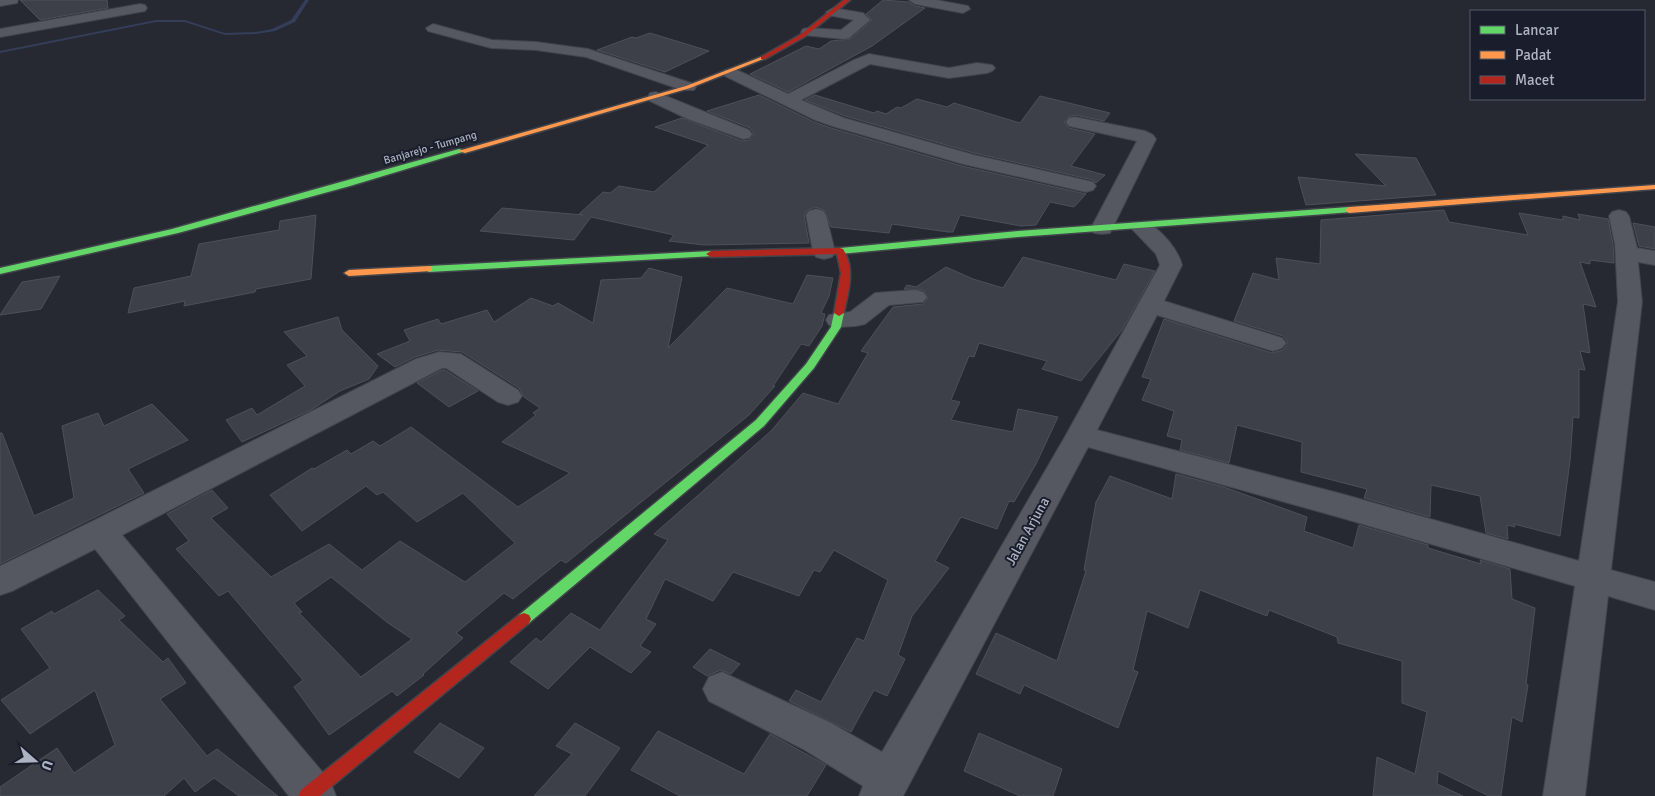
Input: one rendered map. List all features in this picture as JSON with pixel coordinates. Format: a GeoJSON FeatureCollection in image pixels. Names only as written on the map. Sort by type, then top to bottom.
{"type":"FeatureCollection","features":[{"type":"Feature","properties":{"kind":"street"},"geometry":{"type":"LineString","coordinates":[[0,2],[12,0]]}},
{"type":"Feature","properties":{"kind":"street","name":"Banjarejo - Tumpang"},"geometry":{"type":"LineString","coordinates":[[0,271],[78,256],[180,231],[688,88],[731,73],[771,54],[808,32],[847,0]]}},
{"type":"Feature","properties":{"kind":"street"},"geometry":{"type":"LineString","coordinates":[[915,0],[963,9]]}},
{"type":"Feature","properties":{"kind":"street"},"geometry":{"type":"LineString","coordinates":[[0,33],[140,8]]}},
{"type":"Feature","properties":{"kind":"street"},"geometry":{"type":"LineString","coordinates":[[808,32],[844,35],[863,20],[858,16],[833,12]]}},
{"type":"Feature","properties":{"kind":"street"},"geometry":{"type":"LineString","coordinates":[[433,28],[491,44],[536,46],[588,54],[688,88]]}},
{"type":"Feature","properties":{"kind":"street"},"geometry":{"type":"LineString","coordinates":[[789,100],[870,59],[949,74],[975,67],[987,68]]}},
{"type":"Feature","properties":{"kind":"street"},"geometry":{"type":"LineString","coordinates":[[731,73],[821,116],[864,130],[970,160],[1086,186]]}},
{"type":"Feature","properties":{"kind":"street"},"geometry":{"type":"LineString","coordinates":[[656,97],[694,115],[743,134]]}},
{"type":"Feature","properties":{"kind":"street"},"geometry":{"type":"LineString","coordinates":[[1075,122],[1142,136],[1147,139],[1102,228]]}},
{"type":"Feature","properties":{"kind":"street"},"geometry":{"type":"LineString","coordinates":[[349,273],[696,254],[836,254],[1102,228],[1152,240],[1655,187]]}},
{"type":"Feature","properties":{"kind":"street"},"geometry":{"type":"LineString","coordinates":[[100,532],[311,795],[636,528],[760,422],[810,366],[836,327],[847,274],[816,215]]}},
{"type":"Feature","properties":{"kind":"street"},"geometry":{"type":"LineString","coordinates":[[1564,796],[1630,302],[1641,255],[1619,216]]}},
{"type":"Feature","properties":{"kind":"street","name":"Jalan Arjuna"},"geometry":{"type":"LineString","coordinates":[[885,787],[1150,305],[1152,240]]}},
{"type":"Feature","properties":{"kind":"street"},"geometry":{"type":"LineString","coordinates":[[838,320],[856,319],[883,298],[914,298]]}},
{"type":"Feature","properties":{"kind":"street"},"geometry":{"type":"LineString","coordinates":[[1150,305],[1273,343]]}},
{"type":"Feature","properties":{"kind":"street"},"geometry":{"type":"LineString","coordinates":[[0,581],[439,360],[452,360],[508,396]]}},
{"type":"Feature","properties":{"kind":"street"},"geometry":{"type":"LineString","coordinates":[[1080,435],[1332,503],[1655,596]]}},
{"type":"Feature","properties":{"kind":"street"},"geometry":{"type":"LineString","coordinates":[[722,689],[817,736],[885,787]]}},
{"type":"Feature","properties":{"kind":"building"},"geometry":{"type":"Polygon","coordinates":[[[20,0],[107,0],[108,8],[40,20],[20,0]]]}},
{"type":"Feature","properties":{"kind":"building"},"geometry":{"type":"Polygon","coordinates":[[[883,0],[909,2],[915,6],[925,8],[872,46],[788,92],[750,74],[806,46],[819,49],[831,41],[850,39],[871,21],[866,14],[883,0]]]}},
{"type":"Feature","properties":{"kind":"building"},"geometry":{"type":"Polygon","coordinates":[[[650,33],[709,51],[665,72],[597,50],[632,37],[636,38],[650,33]]]}},
{"type":"Feature","properties":{"kind":"building"},"geometry":{"type":"Polygon","coordinates":[[[759,95],[814,122],[831,128],[962,166],[1086,194],[1074,207],[1050,202],[1036,225],[1021,226],[960,215],[953,232],[892,224],[889,233],[831,227],[824,210],[815,207],[808,210],[804,215],[809,243],[704,245],[669,241],[674,235],[591,217],[574,240],[480,231],[502,208],[583,215],[579,214],[603,192],[610,193],[619,186],[654,192],[708,145],[655,127],[682,118],[742,141],[749,140],[754,134],[750,128],[707,111],[759,95]]]}},
{"type":"Feature","properties":{"kind":"building"},"geometry":{"type":"Polygon","coordinates":[[[815,95],[874,113],[877,111],[886,114],[897,107],[901,108],[917,99],[947,107],[954,103],[1020,123],[1040,96],[1110,113],[1104,121],[1075,115],[1068,117],[1064,122],[1069,128],[1095,134],[1071,166],[1105,175],[1096,183],[1093,180],[974,153],[845,116],[805,100],[815,95]]]}},
{"type":"Feature","properties":{"kind":"building"},"geometry":{"type":"Polygon","coordinates":[[[1355,154],[1416,158],[1436,195],[1306,205],[1298,177],[1386,186],[1355,154]]]}},
{"type":"Feature","properties":{"kind":"building"},"geometry":{"type":"Polygon","coordinates":[[[1444,210],[1449,222],[1528,235],[1519,213],[1563,220],[1563,216],[1580,220],[1578,214],[1608,219],[1613,244],[1614,263],[1590,260],[1590,264],[1580,262],[1596,307],[1583,304],[1590,353],[1580,351],[1585,370],[1579,369],[1579,418],[1573,417],[1570,461],[1560,536],[1514,524],[1515,527],[1507,525],[1508,539],[1486,533],[1480,496],[1431,485],[1430,517],[1364,498],[1367,489],[1301,472],[1302,442],[1237,425],[1229,463],[1180,450],[1182,440],[1167,436],[1174,411],[1142,400],[1151,379],[1142,377],[1164,319],[1272,353],[1283,350],[1288,343],[1283,336],[1234,321],[1253,273],[1279,280],[1276,258],[1320,264],[1321,220],[1444,210]]]}},
{"type":"Feature","properties":{"kind":"building"},"geometry":{"type":"Polygon","coordinates":[[[316,215],[311,279],[256,289],[255,292],[184,306],[185,301],[128,313],[134,288],[191,276],[199,244],[279,230],[280,221],[316,215]]]}},
{"type":"Feature","properties":{"kind":"building"},"geometry":{"type":"Polygon","coordinates":[[[1633,223],[1655,227],[1655,249],[1639,246],[1633,223]]]}},
{"type":"Feature","properties":{"kind":"building"},"geometry":{"type":"Polygon","coordinates":[[[1023,257],[1116,280],[1124,264],[1155,271],[1122,330],[1081,381],[1042,369],[1047,361],[979,343],[974,357],[969,356],[951,400],[960,402],[951,420],[1013,432],[1018,409],[1058,417],[1036,464],[1014,502],[1009,501],[997,529],[961,517],[935,561],[949,568],[912,616],[898,655],[905,659],[887,696],[874,690],[851,732],[789,701],[796,690],[821,702],[857,638],[864,641],[888,580],[834,550],[820,572],[814,570],[799,596],[733,572],[713,601],[665,579],[646,619],[656,624],[640,646],[651,652],[631,673],[590,647],[548,689],[510,662],[536,638],[541,642],[571,613],[600,630],[668,540],[654,534],[771,431],[803,393],[838,404],[868,353],[861,351],[893,307],[923,304],[928,298],[923,290],[904,289],[907,285],[916,287],[946,267],[973,279],[1003,288],[1023,257]]]}},
{"type":"Feature","properties":{"kind":"building"},"geometry":{"type":"Polygon","coordinates":[[[649,268],[682,277],[668,348],[727,288],[793,304],[807,275],[833,278],[829,296],[821,313],[825,314],[822,326],[809,346],[801,344],[773,386],[775,386],[749,415],[566,563],[561,560],[513,599],[504,593],[456,633],[463,638],[424,675],[397,696],[392,691],[329,735],[294,687],[303,680],[228,591],[219,596],[176,549],[189,541],[167,514],[212,490],[228,508],[211,518],[271,577],[329,544],[362,570],[400,541],[465,582],[515,543],[463,493],[417,522],[383,492],[377,495],[366,486],[302,531],[270,495],[312,468],[314,469],[347,450],[351,454],[373,441],[380,446],[411,427],[518,507],[570,473],[502,442],[536,415],[533,413],[540,408],[524,397],[519,388],[462,352],[438,350],[415,357],[395,367],[377,354],[410,341],[404,330],[438,319],[441,324],[487,310],[494,322],[531,298],[553,306],[558,303],[593,323],[601,280],[641,278],[649,268]],[[331,577],[294,603],[302,612],[299,613],[361,677],[412,639],[388,623],[331,577]]]}},
{"type":"Feature","properties":{"kind":"building"},"geometry":{"type":"Polygon","coordinates":[[[60,276],[41,309],[0,315],[22,282],[60,276]]]}},
{"type":"Feature","properties":{"kind":"building"},"geometry":{"type":"Polygon","coordinates":[[[338,317],[342,330],[378,366],[369,379],[340,391],[311,410],[242,442],[226,420],[252,408],[257,415],[305,386],[287,365],[307,356],[284,332],[338,317]]]}},
{"type":"Feature","properties":{"kind":"building"},"geometry":{"type":"Polygon","coordinates":[[[445,370],[478,391],[449,407],[417,383],[445,370]]]}},
{"type":"Feature","properties":{"kind":"building"},"geometry":{"type":"Polygon","coordinates":[[[152,404],[188,440],[128,469],[144,493],[0,564],[0,433],[2,433],[34,516],[74,498],[62,426],[98,413],[104,426],[152,404]]]}},
{"type":"Feature","properties":{"kind":"building"},"geometry":{"type":"Polygon","coordinates":[[[1176,474],[1224,487],[1307,517],[1304,531],[1353,548],[1359,525],[1428,545],[1428,548],[1481,564],[1480,560],[1510,569],[1512,599],[1535,608],[1526,684],[1528,685],[1522,722],[1512,717],[1501,796],[1489,796],[1438,771],[1437,784],[1463,796],[1373,796],[1377,757],[1415,774],[1427,712],[1402,703],[1402,661],[1338,643],[1337,637],[1269,610],[1267,616],[1200,590],[1188,628],[1147,611],[1133,670],[1138,672],[1118,728],[1024,685],[1020,694],[976,674],[996,633],[1057,661],[1086,571],[1084,570],[1096,502],[1110,476],[1172,499],[1176,474]]]}},
{"type":"Feature","properties":{"kind":"building"},"geometry":{"type":"Polygon","coordinates":[[[98,590],[125,616],[119,620],[163,662],[168,658],[186,683],[160,699],[207,756],[217,749],[278,796],[239,796],[214,778],[195,792],[184,778],[164,796],[0,796],[0,787],[57,748],[74,773],[115,745],[95,690],[30,734],[1,700],[50,668],[21,629],[52,611],[54,614],[98,590]]]}},
{"type":"Feature","properties":{"kind":"building"},"geometry":{"type":"Polygon","coordinates":[[[710,649],[740,664],[731,674],[721,670],[707,676],[693,667],[710,649]]]}},
{"type":"Feature","properties":{"kind":"building"},"geometry":{"type":"Polygon","coordinates":[[[440,723],[484,748],[459,778],[414,752],[440,723]]]}},
{"type":"Feature","properties":{"kind":"building"},"geometry":{"type":"Polygon","coordinates":[[[575,723],[620,748],[585,796],[534,796],[572,754],[556,746],[575,723]]]}},
{"type":"Feature","properties":{"kind":"building"},"geometry":{"type":"Polygon","coordinates":[[[658,731],[744,774],[770,734],[826,765],[807,796],[680,796],[631,770],[658,731]]]}},
{"type":"Feature","properties":{"kind":"building"},"geometry":{"type":"Polygon","coordinates":[[[979,733],[1062,769],[1053,796],[1020,796],[964,771],[979,733]]]}},
{"type":"Feature","properties":{"kind":"waterway"},"geometry":{"type":"LineString","coordinates":[[0,52],[156,21],[185,21],[225,34],[256,33],[273,30],[293,21],[307,0]]}},
{"type":"Feature","properties":{"kind":"traffic: fast"},"geometry":{"type":"LineString","coordinates":[[0,271],[117,246],[175,231],[462,151]]}},
{"type":"Feature","properties":{"kind":"traffic: fast"},"geometry":{"type":"LineString","coordinates":[[840,251],[1018,234],[1349,210]]}},
{"type":"Feature","properties":{"kind":"traffic: fast"},"geometry":{"type":"LineString","coordinates":[[429,269],[711,254]]}},
{"type":"Feature","properties":{"kind":"traffic: fast"},"geometry":{"type":"LineString","coordinates":[[524,619],[760,423],[810,366],[836,327],[839,313]]}},
{"type":"Feature","properties":{"kind":"traffic: slow"},"geometry":{"type":"LineString","coordinates":[[462,151],[688,87],[763,58]]}},
{"type":"Feature","properties":{"kind":"traffic: slow"},"geometry":{"type":"LineString","coordinates":[[1349,210],[1655,187]]}},
{"type":"Feature","properties":{"kind":"traffic: slow"},"geometry":{"type":"LineString","coordinates":[[349,273],[429,269]]}},
{"type":"Feature","properties":{"kind":"traffic: jam"},"geometry":{"type":"LineString","coordinates":[[763,58],[802,36],[847,0]]}},
{"type":"Feature","properties":{"kind":"traffic: jam"},"geometry":{"type":"LineString","coordinates":[[711,254],[840,251],[844,258],[846,273],[839,313]]}},
{"type":"Feature","properties":{"kind":"traffic: jam"},"geometry":{"type":"LineString","coordinates":[[307,796],[524,619]]}}]}
